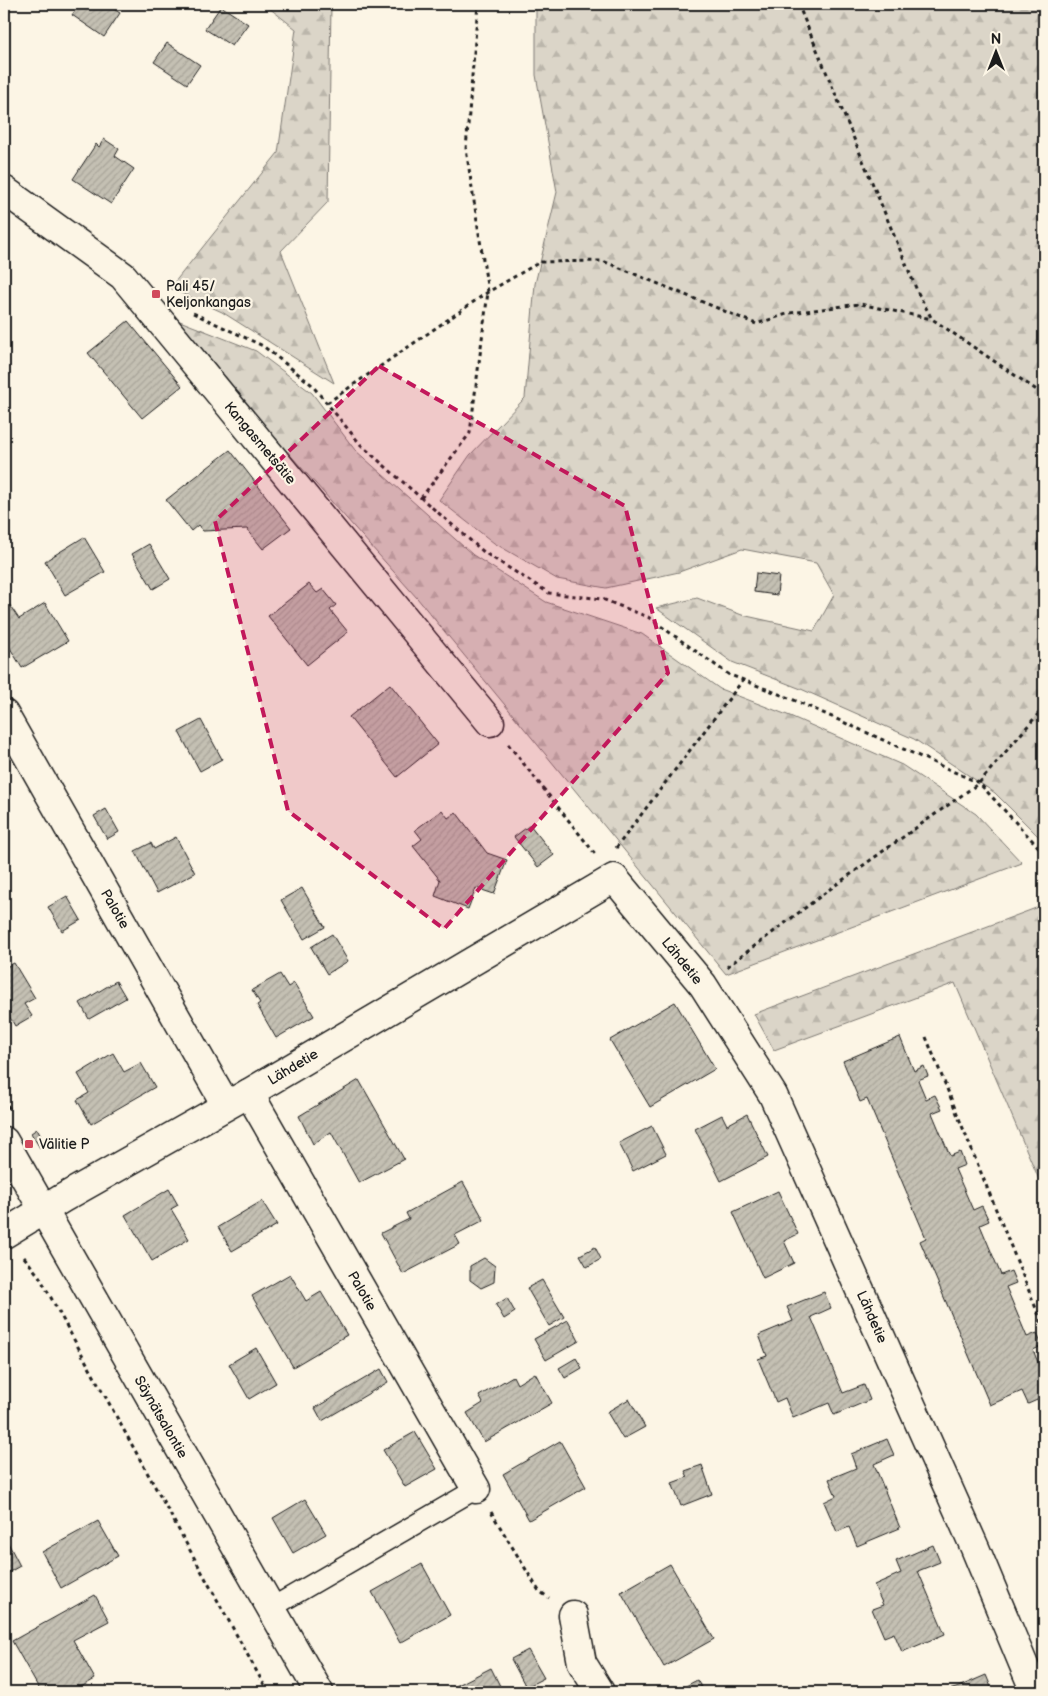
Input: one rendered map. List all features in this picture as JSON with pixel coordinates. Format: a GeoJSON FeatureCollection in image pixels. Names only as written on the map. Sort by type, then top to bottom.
{"type":"FeatureCollection","features":[{"type":"Feature","properties":{"kind":"street","name":"Kangasmetsätie"},"geometry":{"type":"LineString","coordinates":[[4,190],[123,276],[490,722]]}},
{"type":"Feature","properties":{"kind":"street","name":"Palotie"},"geometry":{"type":"LineString","coordinates":[[4,714],[476,1488]]}},
{"type":"Feature","properties":{"kind":"street","name":"Lähdetie"},"geometry":{"type":"LineString","coordinates":[[5,1234],[43,1209],[238,1099],[609,871],[703,985],[773,1094],[975,1548],[1035,1692]]}},
{"type":"Feature","properties":{"kind":"street","name":"Säynätsalontie"},"geometry":{"type":"LineString","coordinates":[[4,1141],[319,1692]]}},
{"type":"Feature","properties":{"kind":"street"},"geometry":{"type":"LineString","coordinates":[[573,1615],[582,1663],[600,1692]]}},
{"type":"Feature","properties":{"kind":"lane"},"geometry":{"type":"LineString","coordinates":[[271,1608],[476,1488]]}},
{"type":"Feature","properties":{"kind":"path"},"geometry":{"type":"LineString","coordinates":[[421,498],[470,433],[488,292],[466,149],[478,4]]}},
{"type":"Feature","properties":{"kind":"path"},"geometry":{"type":"LineString","coordinates":[[798,4],[918,293],[932,318]]}},
{"type":"Feature","properties":{"kind":"path"},"geometry":{"type":"LineString","coordinates":[[327,404],[488,292],[540,262],[603,261],[756,324],[790,313],[860,304],[932,318],[1044,395]]}},
{"type":"Feature","properties":{"kind":"path"},"geometry":{"type":"LineString","coordinates":[[154,315],[168,303],[210,320],[263,346],[311,384],[361,445],[421,498],[485,552],[548,593],[602,599],[648,617],[728,674],[979,783],[1044,853]]}},
{"type":"Feature","properties":{"kind":"path"},"geometry":{"type":"LineString","coordinates":[[490,722],[609,871],[743,680]]}},
{"type":"Feature","properties":{"kind":"path"},"geometry":{"type":"LineString","coordinates":[[703,985],[830,889],[979,783],[1044,707]]}},
{"type":"Feature","properties":{"kind":"path"},"geometry":{"type":"LineString","coordinates":[[926,1037],[1044,1328]]}},
{"type":"Feature","properties":{"kind":"path"},"geometry":{"type":"LineString","coordinates":[[5,1234],[39,1276],[268,1692]]}},
{"type":"Feature","properties":{"kind":"path"},"geometry":{"type":"LineString","coordinates":[[476,1488],[539,1591],[573,1615]]}},
{"type":"Feature","properties":{"kind":"highlighted area"},"geometry":{"type":"Polygon","coordinates":[[[379,366],[625,506],[668,673],[444,929],[288,811],[215,521],[379,366]]]}},
{"type":"Feature","properties":{"kind":"green space"},"geometry":{"type":"Polygon","coordinates":[[[264,4],[331,4],[328,202],[281,251],[334,383],[222,312],[170,288],[278,153],[296,29],[264,4]]]}},
{"type":"Feature","properties":{"kind":"green space"},"geometry":{"type":"Polygon","coordinates":[[[536,4],[1044,4],[1044,842],[995,793],[914,739],[801,689],[732,662],[656,608],[697,598],[742,615],[814,631],[834,595],[816,563],[742,549],[679,572],[606,588],[557,579],[494,543],[439,500],[470,455],[525,398],[535,284],[557,192],[536,75],[536,4]]]}},
{"type":"Feature","properties":{"kind":"green space"},"geometry":{"type":"Polygon","coordinates":[[[167,316],[256,351],[312,393],[355,450],[473,555],[546,602],[642,634],[720,689],[790,716],[902,765],[976,814],[1022,863],[726,974],[417,598],[167,316]]]}},
{"type":"Feature","properties":{"kind":"green space"},"geometry":{"type":"Polygon","coordinates":[[[1044,905],[1044,1191],[955,983],[774,1050],[754,1014],[1044,905]]]}},
{"type":"Feature","properties":{"kind":"building"},"geometry":{"type":"Polygon","coordinates":[[[80,4],[106,4],[120,13],[104,37],[72,15],[80,4]]]}},
{"type":"Feature","properties":{"kind":"building"},"geometry":{"type":"Polygon","coordinates":[[[221,6],[248,24],[232,46],[205,29],[221,6]]]}},
{"type":"Feature","properties":{"kind":"building"},"geometry":{"type":"Polygon","coordinates":[[[167,43],[200,65],[187,84],[154,62],[167,43]]]}},
{"type":"Feature","properties":{"kind":"building"},"geometry":{"type":"Polygon","coordinates":[[[104,139],[119,149],[115,156],[134,169],[111,204],[73,179],[96,144],[99,147],[104,139]]]}},
{"type":"Feature","properties":{"kind":"building"},"geometry":{"type":"Polygon","coordinates":[[[128,321],[182,386],[142,418],[88,353],[128,321]]]}},
{"type":"Feature","properties":{"kind":"building"},"geometry":{"type":"Polygon","coordinates":[[[230,450],[291,528],[263,549],[247,529],[203,531],[198,525],[191,531],[166,500],[230,450]]]}},
{"type":"Feature","properties":{"kind":"building"},"geometry":{"type":"Polygon","coordinates":[[[84,537],[105,572],[65,595],[45,561],[84,537]]]}},
{"type":"Feature","properties":{"kind":"building"},"geometry":{"type":"Polygon","coordinates":[[[149,544],[170,579],[153,589],[132,554],[149,544]]]}},
{"type":"Feature","properties":{"kind":"building"},"geometry":{"type":"Polygon","coordinates":[[[756,573],[779,576],[777,595],[754,592],[756,573]]]}},
{"type":"Feature","properties":{"kind":"building"},"geometry":{"type":"Polygon","coordinates":[[[309,584],[317,593],[323,589],[336,605],[330,610],[348,632],[307,665],[268,616],[309,584]]]}},
{"type":"Feature","properties":{"kind":"building"},"geometry":{"type":"Polygon","coordinates":[[[45,603],[68,641],[22,668],[4,638],[4,628],[6,627],[4,607],[9,604],[19,619],[45,603]]]}},
{"type":"Feature","properties":{"kind":"building"},"geometry":{"type":"Polygon","coordinates":[[[390,684],[438,744],[397,777],[349,717],[390,684]]]}},
{"type":"Feature","properties":{"kind":"building"},"geometry":{"type":"Polygon","coordinates":[[[201,720],[222,759],[200,771],[179,732],[201,720]]]}},
{"type":"Feature","properties":{"kind":"building"},"geometry":{"type":"Polygon","coordinates":[[[106,809],[119,832],[107,839],[94,816],[106,809]]]}},
{"type":"Feature","properties":{"kind":"building"},"geometry":{"type":"Polygon","coordinates":[[[442,810],[448,818],[456,812],[487,853],[507,860],[494,894],[476,888],[468,909],[435,896],[440,880],[413,846],[422,839],[415,830],[442,810]]]}},
{"type":"Feature","properties":{"kind":"building"},"geometry":{"type":"Polygon","coordinates":[[[530,825],[554,855],[538,867],[514,837],[530,825]]]}},
{"type":"Feature","properties":{"kind":"building"},"geometry":{"type":"Polygon","coordinates":[[[176,837],[195,873],[157,893],[135,851],[151,843],[154,849],[176,837]]]}},
{"type":"Feature","properties":{"kind":"building"},"geometry":{"type":"Polygon","coordinates":[[[302,888],[325,927],[304,939],[281,900],[302,888]]]}},
{"type":"Feature","properties":{"kind":"building"},"geometry":{"type":"Polygon","coordinates":[[[67,896],[81,920],[62,931],[48,907],[67,896]]]}},
{"type":"Feature","properties":{"kind":"building"},"geometry":{"type":"Polygon","coordinates":[[[332,934],[348,961],[327,974],[311,947],[332,934]]]}},
{"type":"Feature","properties":{"kind":"building"},"geometry":{"type":"Polygon","coordinates":[[[14,963],[35,998],[24,1004],[32,1016],[15,1026],[8,1014],[4,1016],[4,968],[14,963]]]}},
{"type":"Feature","properties":{"kind":"building"},"geometry":{"type":"Polygon","coordinates":[[[280,974],[288,987],[294,983],[314,1016],[276,1038],[257,1005],[260,1003],[252,990],[280,974]]]}},
{"type":"Feature","properties":{"kind":"building"},"geometry":{"type":"Polygon","coordinates":[[[116,981],[126,998],[89,1019],[80,1003],[116,981]]]}},
{"type":"Feature","properties":{"kind":"building"},"geometry":{"type":"Polygon","coordinates":[[[675,1002],[715,1069],[650,1107],[610,1040],[675,1002]]]}},
{"type":"Feature","properties":{"kind":"building"},"geometry":{"type":"Polygon","coordinates":[[[900,1037],[914,1071],[924,1066],[928,1076],[918,1080],[926,1099],[935,1095],[942,1109],[932,1113],[950,1156],[960,1152],[965,1165],[955,1169],[973,1210],[982,1206],[989,1221],[980,1225],[1001,1275],[1011,1271],[1016,1283],[1006,1287],[1027,1337],[1037,1333],[1042,1346],[1033,1350],[1044,1377],[1044,1397],[1028,1404],[1022,1391],[990,1405],[920,1241],[926,1238],[867,1099],[860,1102],[843,1061],[900,1037]]]}},
{"type":"Feature","properties":{"kind":"building"},"geometry":{"type":"Polygon","coordinates":[[[113,1053],[124,1072],[141,1063],[155,1087],[91,1124],[77,1100],[89,1093],[78,1074],[113,1053]]]}},
{"type":"Feature","properties":{"kind":"building"},"geometry":{"type":"Polygon","coordinates":[[[359,1080],[404,1159],[359,1183],[331,1132],[313,1144],[299,1116],[359,1080]]]}},
{"type":"Feature","properties":{"kind":"building"},"geometry":{"type":"Polygon","coordinates":[[[747,1114],[768,1157],[721,1181],[695,1129],[722,1115],[727,1125],[747,1114]]]}},
{"type":"Feature","properties":{"kind":"building"},"geometry":{"type":"Polygon","coordinates":[[[652,1126],[666,1154],[633,1171],[619,1143],[652,1126]]]}},
{"type":"Feature","properties":{"kind":"building"},"geometry":{"type":"Polygon","coordinates":[[[37,1129],[45,1144],[40,1148],[31,1133],[37,1129]]]}},
{"type":"Feature","properties":{"kind":"building"},"geometry":{"type":"Polygon","coordinates":[[[463,1182],[484,1220],[455,1235],[460,1244],[403,1274],[381,1233],[409,1219],[406,1213],[463,1182]]]}},
{"type":"Feature","properties":{"kind":"building"},"geometry":{"type":"Polygon","coordinates":[[[169,1189],[178,1205],[171,1209],[189,1239],[152,1261],[125,1215],[169,1189]]]}},
{"type":"Feature","properties":{"kind":"building"},"geometry":{"type":"Polygon","coordinates":[[[778,1191],[798,1234],[784,1241],[794,1263],[763,1278],[733,1212],[778,1191]]]}},
{"type":"Feature","properties":{"kind":"building"},"geometry":{"type":"Polygon","coordinates":[[[262,1201],[277,1225],[232,1251],[218,1227],[262,1201]]]}},
{"type":"Feature","properties":{"kind":"building"},"geometry":{"type":"Polygon","coordinates":[[[595,1247],[601,1259],[587,1267],[580,1255],[595,1247]]]}},
{"type":"Feature","properties":{"kind":"building"},"geometry":{"type":"Polygon","coordinates":[[[484,1258],[495,1266],[494,1282],[481,1288],[470,1280],[470,1266],[484,1258]]]}},
{"type":"Feature","properties":{"kind":"building"},"geometry":{"type":"Polygon","coordinates":[[[290,1274],[306,1301],[321,1292],[347,1335],[293,1367],[252,1296],[290,1274]]]}},
{"type":"Feature","properties":{"kind":"building"},"geometry":{"type":"Polygon","coordinates":[[[542,1280],[564,1317],[549,1326],[527,1288],[542,1280]]]}},
{"type":"Feature","properties":{"kind":"building"},"geometry":{"type":"Polygon","coordinates":[[[824,1292],[831,1308],[811,1317],[843,1393],[864,1385],[870,1400],[834,1415],[829,1403],[793,1418],[785,1398],[776,1402],[758,1359],[767,1356],[759,1335],[793,1321],[787,1307],[824,1292]]]}},
{"type":"Feature","properties":{"kind":"building"},"geometry":{"type":"Polygon","coordinates":[[[507,1298],[515,1312],[504,1319],[496,1305],[507,1298]]]}},
{"type":"Feature","properties":{"kind":"building"},"geometry":{"type":"Polygon","coordinates":[[[568,1320],[579,1341],[546,1360],[534,1339],[568,1320]]]}},
{"type":"Feature","properties":{"kind":"building"},"geometry":{"type":"Polygon","coordinates":[[[256,1348],[276,1383],[249,1399],[229,1364],[256,1348]]]}},
{"type":"Feature","properties":{"kind":"building"},"geometry":{"type":"Polygon","coordinates":[[[576,1358],[582,1368],[565,1378],[559,1368],[576,1358]]]}},
{"type":"Feature","properties":{"kind":"building"},"geometry":{"type":"Polygon","coordinates":[[[381,1369],[388,1382],[322,1421],[315,1408],[381,1369]]]}},
{"type":"Feature","properties":{"kind":"building"},"geometry":{"type":"Polygon","coordinates":[[[535,1373],[552,1403],[484,1442],[467,1413],[483,1403],[479,1396],[513,1376],[517,1384],[535,1373]]]}},
{"type":"Feature","properties":{"kind":"building"},"geometry":{"type":"Polygon","coordinates":[[[629,1399],[645,1427],[623,1439],[607,1412],[629,1399]]]}},
{"type":"Feature","properties":{"kind":"building"},"geometry":{"type":"Polygon","coordinates":[[[415,1432],[437,1469],[405,1487],[383,1450],[415,1432]]]}},
{"type":"Feature","properties":{"kind":"building"},"geometry":{"type":"Polygon","coordinates":[[[887,1439],[894,1455],[874,1464],[900,1528],[857,1546],[849,1527],[837,1532],[824,1502],[836,1496],[829,1479],[856,1468],[851,1454],[887,1439]]]}},
{"type":"Feature","properties":{"kind":"building"},"geometry":{"type":"Polygon","coordinates":[[[560,1441],[586,1487],[529,1520],[503,1474],[560,1441]]]}},
{"type":"Feature","properties":{"kind":"building"},"geometry":{"type":"Polygon","coordinates":[[[702,1465],[712,1494],[681,1506],[672,1483],[688,1477],[685,1471],[702,1465]]]}},
{"type":"Feature","properties":{"kind":"building"},"geometry":{"type":"Polygon","coordinates":[[[305,1499],[326,1534],[293,1553],[273,1518],[305,1499]]]}},
{"type":"Feature","properties":{"kind":"building"},"geometry":{"type":"Polygon","coordinates":[[[98,1521],[118,1556],[61,1588],[42,1552],[98,1521]]]}},
{"type":"Feature","properties":{"kind":"building"},"geometry":{"type":"Polygon","coordinates":[[[4,1535],[20,1566],[4,1575],[4,1535]]]}},
{"type":"Feature","properties":{"kind":"building"},"geometry":{"type":"Polygon","coordinates":[[[933,1545],[940,1562],[918,1571],[945,1634],[902,1652],[894,1633],[884,1637],[872,1609],[883,1605],[874,1585],[901,1573],[896,1561],[933,1545]]]}},
{"type":"Feature","properties":{"kind":"building"},"geometry":{"type":"Polygon","coordinates":[[[422,1564],[450,1615],[400,1643],[372,1592],[422,1564]]]}},
{"type":"Feature","properties":{"kind":"building"},"geometry":{"type":"Polygon","coordinates":[[[670,1564],[714,1639],[664,1667],[621,1592],[670,1564]]]}},
{"type":"Feature","properties":{"kind":"building"},"geometry":{"type":"Polygon","coordinates":[[[95,1595],[109,1621],[73,1640],[95,1679],[72,1692],[41,1692],[12,1641],[95,1595]]]}},
{"type":"Feature","properties":{"kind":"building"},"geometry":{"type":"Polygon","coordinates":[[[528,1650],[544,1678],[526,1687],[511,1659],[528,1650]]]}},
{"type":"Feature","properties":{"kind":"building"},"geometry":{"type":"Polygon","coordinates":[[[491,1668],[503,1692],[460,1692],[456,1686],[491,1668]]]}},
{"type":"Feature","properties":{"kind":"building"},"geometry":{"type":"Polygon","coordinates":[[[986,1675],[993,1692],[941,1692],[956,1688],[986,1675]]]}},
{"type":"Feature","properties":{"kind":"building"},"geometry":{"type":"Polygon","coordinates":[[[697,1680],[704,1692],[675,1692],[697,1680]]]}},
{"type":"Feature","properties":{"kind":"place","name":"Pali 45/ Keljonkangas"},"geometry":{"type":"Point","coordinates":[156,294]}},
{"type":"Feature","properties":{"kind":"place","name":"Välitie P"},"geometry":{"type":"Point","coordinates":[29,1144]}}]}
